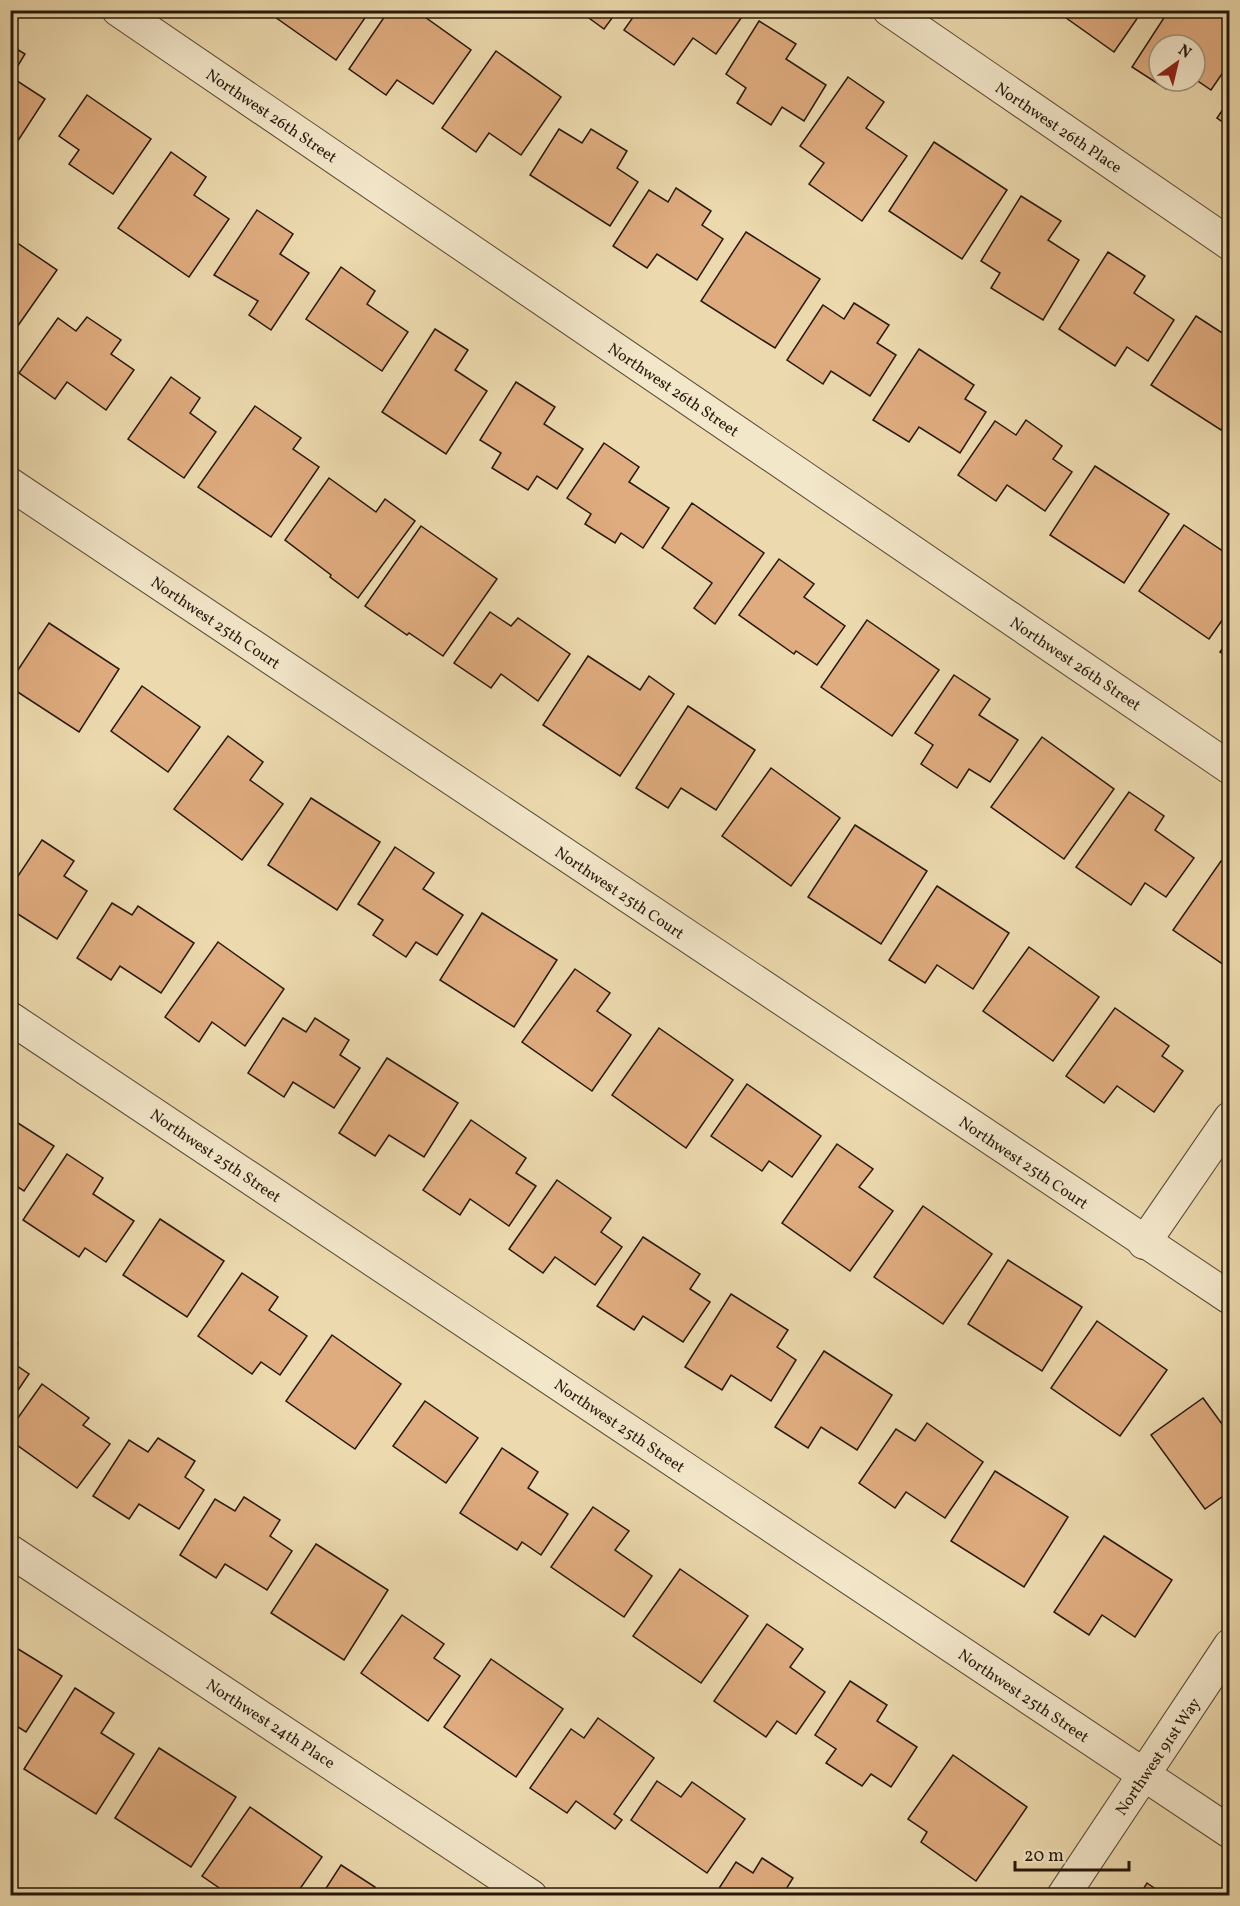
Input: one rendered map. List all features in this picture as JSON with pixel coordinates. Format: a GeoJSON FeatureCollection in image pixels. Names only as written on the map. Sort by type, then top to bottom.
{"type":"FeatureCollection","features":[{"type":"Feature","properties":{"kind":"street","name":"Northwest 26th Street"},"geometry":{"type":"LineString","coordinates":[[118,10],[1230,768]]}},
{"type":"Feature","properties":{"kind":"street","name":"Northwest 26th Place"},"geometry":{"type":"LineString","coordinates":[[889,10],[1230,244]]}},
{"type":"Feature","properties":{"kind":"street","name":"Northwest 25th Court"},"geometry":{"type":"LineString","coordinates":[[10,484],[1144,1243],[1230,1298]]}},
{"type":"Feature","properties":{"kind":"street","name":"Northwest 25th Street"},"geometry":{"type":"LineString","coordinates":[[10,1018],[1230,1832]]}},
{"type":"Feature","properties":{"kind":"street"},"geometry":{"type":"LineString","coordinates":[[1144,1243],[1230,1118]]}},
{"type":"Feature","properties":{"kind":"street","name":"Northwest 24th Place"},"geometry":{"type":"LineString","coordinates":[[10,1551],[531,1896]]}},
{"type":"Feature","properties":{"kind":"street","name":"Northwest 91st Way"},"geometry":{"type":"LineString","coordinates":[[1063,1896],[1230,1645]]}},
{"type":"Feature","properties":{"kind":"building"},"geometry":{"type":"Polygon","coordinates":[[[265,10],[361,10],[367,15],[336,60],[265,10]]]}},
{"type":"Feature","properties":{"kind":"building"},"geometry":{"type":"Polygon","coordinates":[[[389,10],[415,10],[471,50],[433,104],[397,80],[386,95],[349,69],[389,10]]]}},
{"type":"Feature","properties":{"kind":"building"},"geometry":{"type":"Polygon","coordinates":[[[578,10],[618,10],[604,29],[578,10]]]}},
{"type":"Feature","properties":{"kind":"building"},"geometry":{"type":"Polygon","coordinates":[[[638,10],[746,11],[716,54],[693,38],[674,65],[624,30],[638,10]]]}},
{"type":"Feature","properties":{"kind":"building"},"geometry":{"type":"Polygon","coordinates":[[[1055,10],[1143,10],[1114,52],[1055,10]]]}},
{"type":"Feature","properties":{"kind":"building"},"geometry":{"type":"Polygon","coordinates":[[[1169,10],[1221,10],[1230,16],[1230,62],[1211,90],[1207,87],[1207,33],[1154,33],[1169,10]]]}},
{"type":"Feature","properties":{"kind":"building"},"geometry":{"type":"Polygon","coordinates":[[[759,21],[796,44],[786,59],[826,85],[804,121],[782,107],[771,125],[737,103],[746,88],[726,74],[759,21]]]}},
{"type":"Feature","properties":{"kind":"building"},"geometry":{"type":"Polygon","coordinates":[[[1147,44],[1147,77],[1132,67],[1147,44]]]}},
{"type":"Feature","properties":{"kind":"building"},"geometry":{"type":"Polygon","coordinates":[[[10,45],[25,54],[11,77],[45,99],[10,153],[10,45]]]}},
{"type":"Feature","properties":{"kind":"building"},"geometry":{"type":"Polygon","coordinates":[[[496,51],[561,97],[521,155],[489,133],[476,152],[442,128],[496,51]]]}},
{"type":"Feature","properties":{"kind":"building"},"geometry":{"type":"Polygon","coordinates":[[[848,77],[884,102],[866,128],[907,156],[862,221],[809,184],[824,163],[800,146],[848,77]]]}},
{"type":"Feature","properties":{"kind":"building"},"geometry":{"type":"Polygon","coordinates":[[[87,95],[151,139],[113,194],[69,164],[79,150],[59,136],[87,95]]]}},
{"type":"Feature","properties":{"kind":"building"},"geometry":{"type":"Polygon","coordinates":[[[1230,99],[1230,127],[1217,118],[1230,99]]]}},
{"type":"Feature","properties":{"kind":"building"},"geometry":{"type":"Polygon","coordinates":[[[559,129],[582,143],[591,129],[627,151],[617,168],[638,182],[610,226],[530,175],[559,129]]]}},
{"type":"Feature","properties":{"kind":"building"},"geometry":{"type":"Polygon","coordinates":[[[934,142],[1007,190],[962,259],[889,211],[934,142]]]}},
{"type":"Feature","properties":{"kind":"building"},"geometry":{"type":"Polygon","coordinates":[[[171,152],[206,177],[194,195],[229,219],[189,277],[118,228],[171,152]]]}},
{"type":"Feature","properties":{"kind":"building"},"geometry":{"type":"Polygon","coordinates":[[[676,188],[711,211],[702,225],[723,239],[697,280],[657,254],[647,268],[613,246],[649,190],[668,202],[676,188]]]}},
{"type":"Feature","properties":{"kind":"building"},"geometry":{"type":"Polygon","coordinates":[[[1021,196],[1061,221],[1048,240],[1079,260],[1043,320],[991,288],[1000,273],[981,261],[1021,196]]]}},
{"type":"Feature","properties":{"kind":"building"},"geometry":{"type":"Polygon","coordinates":[[[257,210],[293,234],[280,254],[309,273],[271,330],[249,315],[258,301],[214,275],[257,210]]]}},
{"type":"Feature","properties":{"kind":"building"},"geometry":{"type":"Polygon","coordinates":[[[746,232],[820,279],[775,348],[701,301],[746,232]]]}},
{"type":"Feature","properties":{"kind":"building"},"geometry":{"type":"Polygon","coordinates":[[[10,238],[57,270],[10,337],[10,238]]]}},
{"type":"Feature","properties":{"kind":"building"},"geometry":{"type":"Polygon","coordinates":[[[1108,252],[1145,276],[1134,293],[1174,320],[1148,361],[1127,347],[1115,366],[1059,329],[1108,252]]]}},
{"type":"Feature","properties":{"kind":"building"},"geometry":{"type":"Polygon","coordinates":[[[341,267],[375,291],[367,304],[408,332],[382,371],[306,319],[341,267]]]}},
{"type":"Feature","properties":{"kind":"building"},"geometry":{"type":"Polygon","coordinates":[[[854,303],[889,325],[877,343],[896,355],[870,396],[831,371],[823,384],[787,360],[823,305],[844,319],[854,303]]]}},
{"type":"Feature","properties":{"kind":"building"},"geometry":{"type":"Polygon","coordinates":[[[1196,316],[1230,338],[1230,418],[1221,430],[1151,385],[1196,316]]]}},
{"type":"Feature","properties":{"kind":"building"},"geometry":{"type":"Polygon","coordinates":[[[87,317],[121,340],[111,354],[134,370],[106,410],[67,382],[55,399],[19,373],[58,318],[76,331],[87,317]]]}},
{"type":"Feature","properties":{"kind":"building"},"geometry":{"type":"Polygon","coordinates":[[[435,329],[468,350],[455,370],[487,391],[446,454],[382,412],[435,329]]]}},
{"type":"Feature","properties":{"kind":"building"},"geometry":{"type":"Polygon","coordinates":[[[919,349],[974,385],[965,399],[986,412],[960,453],[919,427],[909,442],[873,420],[919,349]]]}},
{"type":"Feature","properties":{"kind":"building"},"geometry":{"type":"Polygon","coordinates":[[[171,377],[200,398],[190,413],[216,432],[184,478],[128,439],[171,377]]]}},
{"type":"Feature","properties":{"kind":"building"},"geometry":{"type":"Polygon","coordinates":[[[516,382],[555,407],[544,424],[583,449],[557,489],[537,476],[528,490],[492,468],[501,453],[480,440],[516,382]]]}},
{"type":"Feature","properties":{"kind":"building"},"geometry":{"type":"Polygon","coordinates":[[[255,406],[301,438],[293,449],[319,467],[271,537],[198,487],[255,406]]]}},
{"type":"Feature","properties":{"kind":"building"},"geometry":{"type":"Polygon","coordinates":[[[1026,420],[1062,446],[1053,459],[1072,472],[1045,511],[1007,485],[996,501],[958,475],[995,421],[1016,435],[1026,420]]]}},
{"type":"Feature","properties":{"kind":"building"},"geometry":{"type":"Polygon","coordinates":[[[604,443],[639,467],[629,482],[669,508],[643,548],[621,533],[615,543],[585,524],[591,514],[567,498],[604,443]]]}},
{"type":"Feature","properties":{"kind":"building"},"geometry":{"type":"Polygon","coordinates":[[[1095,466],[1169,514],[1124,583],[1050,535],[1095,466]]]}},
{"type":"Feature","properties":{"kind":"building"},"geometry":{"type":"Polygon","coordinates":[[[329,478],[376,512],[385,499],[415,521],[358,598],[285,540],[329,478]]]}},
{"type":"Feature","properties":{"kind":"building"},"geometry":{"type":"Polygon","coordinates":[[[692,503],[764,553],[715,624],[694,608],[712,583],[662,548],[692,503]]]}},
{"type":"Feature","properties":{"kind":"building"},"geometry":{"type":"Polygon","coordinates":[[[1184,525],[1230,556],[1230,609],[1209,639],[1139,591],[1184,525]]]}},
{"type":"Feature","properties":{"kind":"building"},"geometry":{"type":"Polygon","coordinates":[[[421,526],[497,579],[443,656],[365,606],[421,526]]]}},
{"type":"Feature","properties":{"kind":"building"},"geometry":{"type":"Polygon","coordinates":[[[779,559],[814,584],[804,597],[845,626],[817,665],[796,651],[794,654],[739,615],[779,559]]]}},
{"type":"Feature","properties":{"kind":"building"},"geometry":{"type":"Polygon","coordinates":[[[10,596],[17,600],[10,612],[10,596]]]}},
{"type":"Feature","properties":{"kind":"building"},"geometry":{"type":"Polygon","coordinates":[[[490,612],[511,626],[518,618],[570,654],[538,701],[501,674],[491,688],[454,663],[490,612]]]}},
{"type":"Feature","properties":{"kind":"building"},"geometry":{"type":"Polygon","coordinates":[[[867,620],[939,670],[892,736],[821,687],[867,620]]]}},
{"type":"Feature","properties":{"kind":"building"},"geometry":{"type":"Polygon","coordinates":[[[49,623],[119,669],[79,732],[10,687],[10,682],[49,623]]]}},
{"type":"Feature","properties":{"kind":"building"},"geometry":{"type":"Polygon","coordinates":[[[1230,638],[1230,658],[1220,652],[1230,638]]]}},
{"type":"Feature","properties":{"kind":"building"},"geometry":{"type":"Polygon","coordinates":[[[588,656],[640,690],[649,676],[674,694],[620,776],[543,725],[588,656]]]}},
{"type":"Feature","properties":{"kind":"building"},"geometry":{"type":"Polygon","coordinates":[[[954,675],[990,699],[979,715],[1018,740],[990,782],[969,769],[957,788],[921,764],[933,745],[915,733],[954,675]]]}},
{"type":"Feature","properties":{"kind":"building"},"geometry":{"type":"Polygon","coordinates":[[[142,686],[200,727],[168,772],[111,731],[142,686]]]}},
{"type":"Feature","properties":{"kind":"building"},"geometry":{"type":"Polygon","coordinates":[[[688,706],[755,750],[716,810],[681,788],[668,808],[636,788],[688,706]]]}},
{"type":"Feature","properties":{"kind":"building"},"geometry":{"type":"Polygon","coordinates":[[[228,736],[263,762],[250,780],[283,804],[242,860],[174,809],[228,736]]]}},
{"type":"Feature","properties":{"kind":"building"},"geometry":{"type":"Polygon","coordinates":[[[1042,737],[1114,789],[1064,859],[991,807],[1042,737]]]}},
{"type":"Feature","properties":{"kind":"building"},"geometry":{"type":"Polygon","coordinates":[[[771,768],[840,818],[791,886],[722,836],[771,768]]]}},
{"type":"Feature","properties":{"kind":"building"},"geometry":{"type":"Polygon","coordinates":[[[1129,792],[1164,816],[1155,830],[1194,858],[1166,897],[1145,883],[1131,905],[1076,867],[1129,792]]]}},
{"type":"Feature","properties":{"kind":"building"},"geometry":{"type":"Polygon","coordinates":[[[311,798],[380,842],[337,910],[268,865],[311,798]]]}},
{"type":"Feature","properties":{"kind":"building"},"geometry":{"type":"Polygon","coordinates":[[[855,825],[927,871],[881,944],[808,897],[855,825]]]}},
{"type":"Feature","properties":{"kind":"building"},"geometry":{"type":"Polygon","coordinates":[[[42,840],[74,861],[64,876],[87,891],[57,939],[10,909],[10,888],[42,840]]]}},
{"type":"Feature","properties":{"kind":"building"},"geometry":{"type":"Polygon","coordinates":[[[395,847],[434,873],[423,889],[463,915],[437,955],[416,942],[406,957],[373,935],[383,920],[358,904],[395,847]]]}},
{"type":"Feature","properties":{"kind":"building"},"geometry":{"type":"Polygon","coordinates":[[[1221,861],[1230,867],[1230,969],[1173,930],[1221,861]]]}},
{"type":"Feature","properties":{"kind":"building"},"geometry":{"type":"Polygon","coordinates":[[[937,886],[1009,933],[973,989],[937,965],[925,983],[889,960],[937,886]]]}},
{"type":"Feature","properties":{"kind":"building"},"geometry":{"type":"Polygon","coordinates":[[[112,903],[132,915],[138,906],[194,943],[161,993],[120,966],[111,980],[77,958],[112,903]]]}},
{"type":"Feature","properties":{"kind":"building"},"geometry":{"type":"Polygon","coordinates":[[[482,913],[557,960],[514,1027],[440,980],[482,913]]]}},
{"type":"Feature","properties":{"kind":"building"},"geometry":{"type":"Polygon","coordinates":[[[218,942],[284,989],[245,1046],[212,1022],[199,1042],[165,1017],[218,942]]]}},
{"type":"Feature","properties":{"kind":"building"},"geometry":{"type":"Polygon","coordinates":[[[1029,947],[1099,997],[1053,1061],[983,1011],[1029,947]]]}},
{"type":"Feature","properties":{"kind":"building"},"geometry":{"type":"Polygon","coordinates":[[[575,969],[610,993],[597,1011],[631,1035],[592,1091],[522,1042],[575,969]]]}},
{"type":"Feature","properties":{"kind":"building"},"geometry":{"type":"Polygon","coordinates":[[[1115,1008],[1169,1046],[1162,1056],[1183,1071],[1154,1112],[1117,1086],[1104,1103],[1066,1076],[1115,1008]]]}},
{"type":"Feature","properties":{"kind":"building"},"geometry":{"type":"Polygon","coordinates":[[[283,1018],[306,1032],[315,1018],[349,1040],[340,1055],[360,1068],[334,1108],[293,1082],[284,1097],[248,1073],[283,1018]]]}},
{"type":"Feature","properties":{"kind":"building"},"geometry":{"type":"Polygon","coordinates":[[[659,1028],[733,1080],[686,1148],[612,1095],[659,1028]]]}},
{"type":"Feature","properties":{"kind":"building"},"geometry":{"type":"Polygon","coordinates":[[[387,1058],[458,1103],[424,1157],[389,1135],[375,1156],[339,1133],[387,1058]]]}},
{"type":"Feature","properties":{"kind":"building"},"geometry":{"type":"Polygon","coordinates":[[[747,1084],[821,1136],[792,1177],[769,1161],[762,1171],[711,1136],[747,1084]]]}},
{"type":"Feature","properties":{"kind":"building"},"geometry":{"type":"Polygon","coordinates":[[[10,1118],[54,1146],[24,1191],[10,1182],[10,1118]]]}},
{"type":"Feature","properties":{"kind":"building"},"geometry":{"type":"Polygon","coordinates":[[[471,1120],[526,1158],[516,1173],[536,1186],[509,1226],[470,1199],[460,1215],[423,1190],[471,1120]]]}},
{"type":"Feature","properties":{"kind":"building"},"geometry":{"type":"Polygon","coordinates":[[[837,1144],[873,1169],[859,1187],[893,1211],[850,1271],[782,1223],[837,1144]]]}},
{"type":"Feature","properties":{"kind":"building"},"geometry":{"type":"Polygon","coordinates":[[[67,1154],[103,1178],[93,1194],[134,1221],[106,1262],[85,1248],[79,1257],[23,1220],[67,1154]]]}},
{"type":"Feature","properties":{"kind":"building"},"geometry":{"type":"Polygon","coordinates":[[[557,1180],[611,1218],[601,1232],[622,1247],[595,1285],[555,1257],[543,1273],[509,1249],[557,1180]]]}},
{"type":"Feature","properties":{"kind":"building"},"geometry":{"type":"Polygon","coordinates":[[[923,1206],[992,1254],[943,1324],[874,1277],[923,1206]]]}},
{"type":"Feature","properties":{"kind":"building"},"geometry":{"type":"Polygon","coordinates":[[[160,1219],[224,1261],[187,1317],[123,1275],[160,1219]]]}},
{"type":"Feature","properties":{"kind":"building"},"geometry":{"type":"Polygon","coordinates":[[[643,1237],[700,1274],[690,1289],[710,1302],[683,1342],[643,1316],[634,1330],[597,1306],[643,1237]]]}},
{"type":"Feature","properties":{"kind":"building"},"geometry":{"type":"Polygon","coordinates":[[[1008,1260],[1082,1307],[1042,1371],[968,1324],[1008,1260]]]}},
{"type":"Feature","properties":{"kind":"building"},"geometry":{"type":"Polygon","coordinates":[[[242,1273],[278,1297],[269,1310],[307,1336],[280,1375],[261,1362],[252,1374],[198,1336],[242,1273]]]}},
{"type":"Feature","properties":{"kind":"building"},"geometry":{"type":"Polygon","coordinates":[[[731,1294],[788,1330],[777,1347],[796,1360],[771,1401],[731,1375],[722,1390],[685,1367],[731,1294]]]}},
{"type":"Feature","properties":{"kind":"building"},"geometry":{"type":"Polygon","coordinates":[[[1097,1321],[1167,1370],[1120,1436],[1051,1388],[1097,1321]]]}},
{"type":"Feature","properties":{"kind":"building"},"geometry":{"type":"Polygon","coordinates":[[[332,1335],[401,1384],[355,1449],[286,1401],[332,1335]]]}},
{"type":"Feature","properties":{"kind":"building"},"geometry":{"type":"Polygon","coordinates":[[[10,1339],[18,1344],[10,1355],[10,1339]]]}},
{"type":"Feature","properties":{"kind":"building"},"geometry":{"type":"Polygon","coordinates":[[[824,1351],[892,1395],[857,1450],[821,1427],[808,1448],[775,1427],[824,1351]]]}},
{"type":"Feature","properties":{"kind":"building"},"geometry":{"type":"Polygon","coordinates":[[[10,1361],[29,1374],[10,1402],[10,1361]]]}},
{"type":"Feature","properties":{"kind":"building"},"geometry":{"type":"Polygon","coordinates":[[[42,1384],[89,1418],[83,1425],[110,1444],[77,1488],[10,1440],[10,1429],[42,1384]]]}},
{"type":"Feature","properties":{"kind":"building"},"geometry":{"type":"Polygon","coordinates":[[[1203,1398],[1230,1435],[1230,1491],[1205,1509],[1151,1435],[1203,1398]]]}},
{"type":"Feature","properties":{"kind":"building"},"geometry":{"type":"Polygon","coordinates":[[[425,1401],[478,1438],[446,1483],[393,1446],[425,1401]]]}},
{"type":"Feature","properties":{"kind":"building"},"geometry":{"type":"Polygon","coordinates":[[[927,1423],[983,1462],[945,1518],[906,1492],[895,1508],[859,1483],[896,1429],[915,1441],[927,1423]]]}},
{"type":"Feature","properties":{"kind":"building"},"geometry":{"type":"Polygon","coordinates":[[[158,1438],[195,1461],[185,1477],[204,1490],[179,1529],[139,1504],[129,1519],[93,1496],[129,1440],[148,1452],[158,1438]]]}},
{"type":"Feature","properties":{"kind":"building"},"geometry":{"type":"Polygon","coordinates":[[[502,1448],[538,1472],[528,1488],[568,1514],[541,1555],[522,1542],[517,1550],[460,1513],[502,1448]]]}},
{"type":"Feature","properties":{"kind":"building"},"geometry":{"type":"Polygon","coordinates":[[[995,1471],[1068,1517],[1024,1587],[951,1541],[995,1471]]]}},
{"type":"Feature","properties":{"kind":"building"},"geometry":{"type":"Polygon","coordinates":[[[244,1497],[280,1520],[270,1536],[292,1551],[267,1590],[225,1564],[216,1578],[180,1555],[215,1499],[235,1511],[244,1497]]]}},
{"type":"Feature","properties":{"kind":"building"},"geometry":{"type":"Polygon","coordinates":[[[593,1507],[629,1531],[615,1550],[652,1576],[624,1617],[551,1567],[593,1507]]]}},
{"type":"Feature","properties":{"kind":"building"},"geometry":{"type":"Polygon","coordinates":[[[1104,1536],[1172,1580],[1135,1637],[1102,1615],[1089,1635],[1054,1612],[1104,1536]]]}},
{"type":"Feature","properties":{"kind":"building"},"geometry":{"type":"Polygon","coordinates":[[[316,1544],[388,1590],[344,1660],[271,1613],[316,1544]]]}},
{"type":"Feature","properties":{"kind":"building"},"geometry":{"type":"Polygon","coordinates":[[[680,1569],[748,1616],[701,1683],[633,1636],[680,1569]]]}},
{"type":"Feature","properties":{"kind":"building"},"geometry":{"type":"Polygon","coordinates":[[[402,1615],[444,1644],[434,1658],[460,1676],[428,1721],[361,1673],[402,1615]]]}},
{"type":"Feature","properties":{"kind":"building"},"geometry":{"type":"Polygon","coordinates":[[[767,1624],[803,1649],[790,1667],[825,1692],[796,1734],[777,1721],[766,1737],[714,1701],[767,1624]]]}},
{"type":"Feature","properties":{"kind":"building"},"geometry":{"type":"Polygon","coordinates":[[[10,1644],[62,1676],[26,1732],[10,1722],[10,1644]]]}},
{"type":"Feature","properties":{"kind":"building"},"geometry":{"type":"Polygon","coordinates":[[[491,1659],[563,1709],[516,1777],[444,1727],[491,1659]]]}},
{"type":"Feature","properties":{"kind":"building"},"geometry":{"type":"Polygon","coordinates":[[[850,1681],[887,1705],[877,1721],[917,1747],[891,1787],[871,1774],[862,1786],[826,1763],[836,1749],[815,1735],[850,1681]]]}},
{"type":"Feature","properties":{"kind":"building"},"geometry":{"type":"Polygon","coordinates":[[[75,1688],[114,1713],[101,1733],[134,1754],[96,1814],[24,1769],[75,1688]]]}},
{"type":"Feature","properties":{"kind":"building"},"geometry":{"type":"Polygon","coordinates":[[[598,1718],[654,1758],[614,1814],[622,1820],[615,1829],[576,1801],[567,1813],[530,1788],[571,1729],[584,1738],[598,1718]]]}},
{"type":"Feature","properties":{"kind":"building"},"geometry":{"type":"Polygon","coordinates":[[[159,1748],[236,1797],[191,1867],[115,1818],[159,1748]]]}},
{"type":"Feature","properties":{"kind":"building"},"geometry":{"type":"Polygon","coordinates":[[[953,1755],[1027,1807],[976,1881],[921,1842],[927,1832],[908,1819],[953,1755]]]}},
{"type":"Feature","properties":{"kind":"building"},"geometry":{"type":"Polygon","coordinates":[[[657,1781],[681,1797],[692,1782],[745,1819],[707,1873],[631,1820],[657,1781]]]}},
{"type":"Feature","properties":{"kind":"building"},"geometry":{"type":"Polygon","coordinates":[[[250,1807],[322,1857],[295,1896],[231,1896],[202,1876],[250,1807]]]}},
{"type":"Feature","properties":{"kind":"building"},"geometry":{"type":"Polygon","coordinates":[[[762,1858],[793,1878],[783,1894],[785,1896],[714,1896],[736,1862],[753,1873],[762,1858]]]}},
{"type":"Feature","properties":{"kind":"building"},"geometry":{"type":"Polygon","coordinates":[[[341,1865],[375,1887],[370,1896],[321,1896],[341,1865]]]}},
{"type":"Feature","properties":{"kind":"building"},"geometry":{"type":"Polygon","coordinates":[[[1147,1883],[1166,1896],[1139,1896],[1147,1883]]]}}]}
